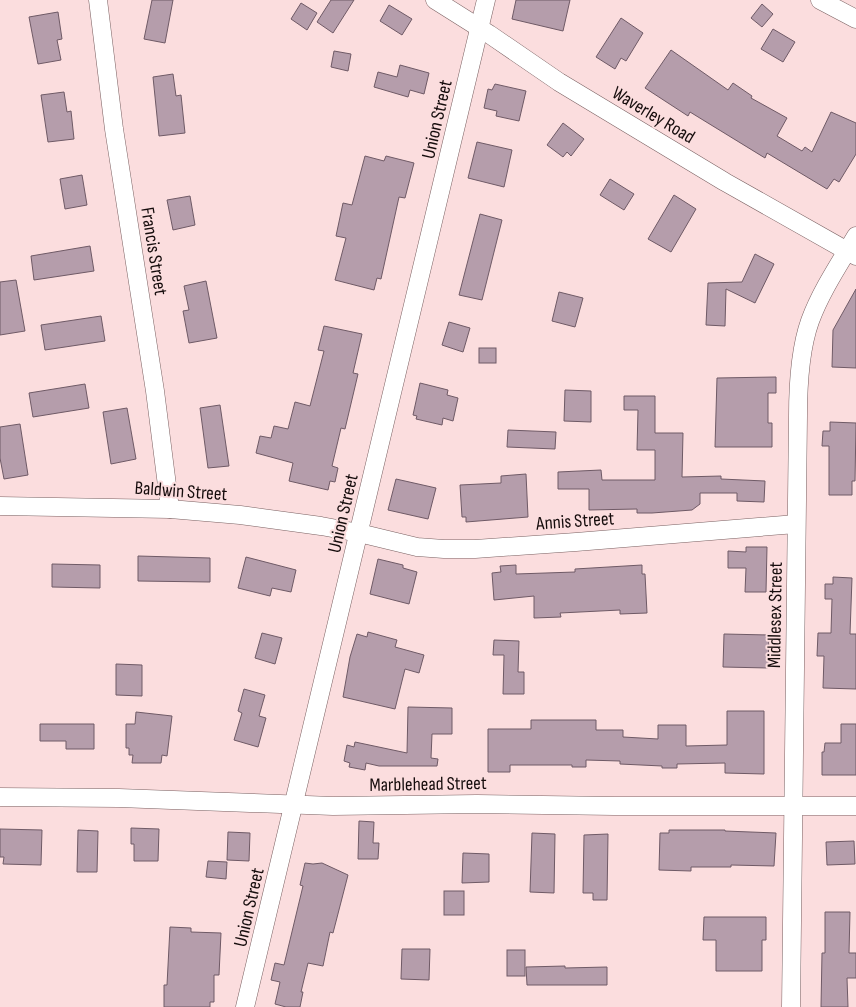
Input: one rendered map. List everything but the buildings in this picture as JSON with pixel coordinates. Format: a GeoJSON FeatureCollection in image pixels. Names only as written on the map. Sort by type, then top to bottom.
{"type":"FeatureCollection","features":[{"type":"Feature","properties":{"kind":"street","name":"Francis Street"},"geometry":{"type":"LineString","coordinates":[[98,0],[114,129],[155,391],[170,509]]}},
{"type":"Feature","properties":{"kind":"street","name":"Waverley Road"},"geometry":{"type":"LineString","coordinates":[[435,0],[559,82],[724,182],[852,254]]}},
{"type":"Feature","properties":{"kind":"street","name":"Union Street"},"geometry":{"type":"LineString","coordinates":[[245,1007],[486,0]]}},
{"type":"Feature","properties":{"kind":"street"},"geometry":{"type":"LineString","coordinates":[[820,0],[856,19]]}},
{"type":"Feature","properties":{"kind":"street","name":"Middlesex Street"},"geometry":{"type":"LineString","coordinates":[[791,1007],[796,524],[798,406],[801,365],[810,319],[822,294],[852,254],[856,236]]}},
{"type":"Feature","properties":{"kind":"street","name":"Baldwin Street"},"geometry":{"type":"LineString","coordinates":[[0,506],[170,509],[273,519],[359,533]]}},
{"type":"Feature","properties":{"kind":"street","name":"Annis Street"},"geometry":{"type":"LineString","coordinates":[[359,533],[417,547],[475,549],[796,524]]}},
{"type":"Feature","properties":{"kind":"street","name":"Marblehead Street"},"geometry":{"type":"LineString","coordinates":[[0,796],[294,803],[333,806],[477,804],[856,806]]}}]}
